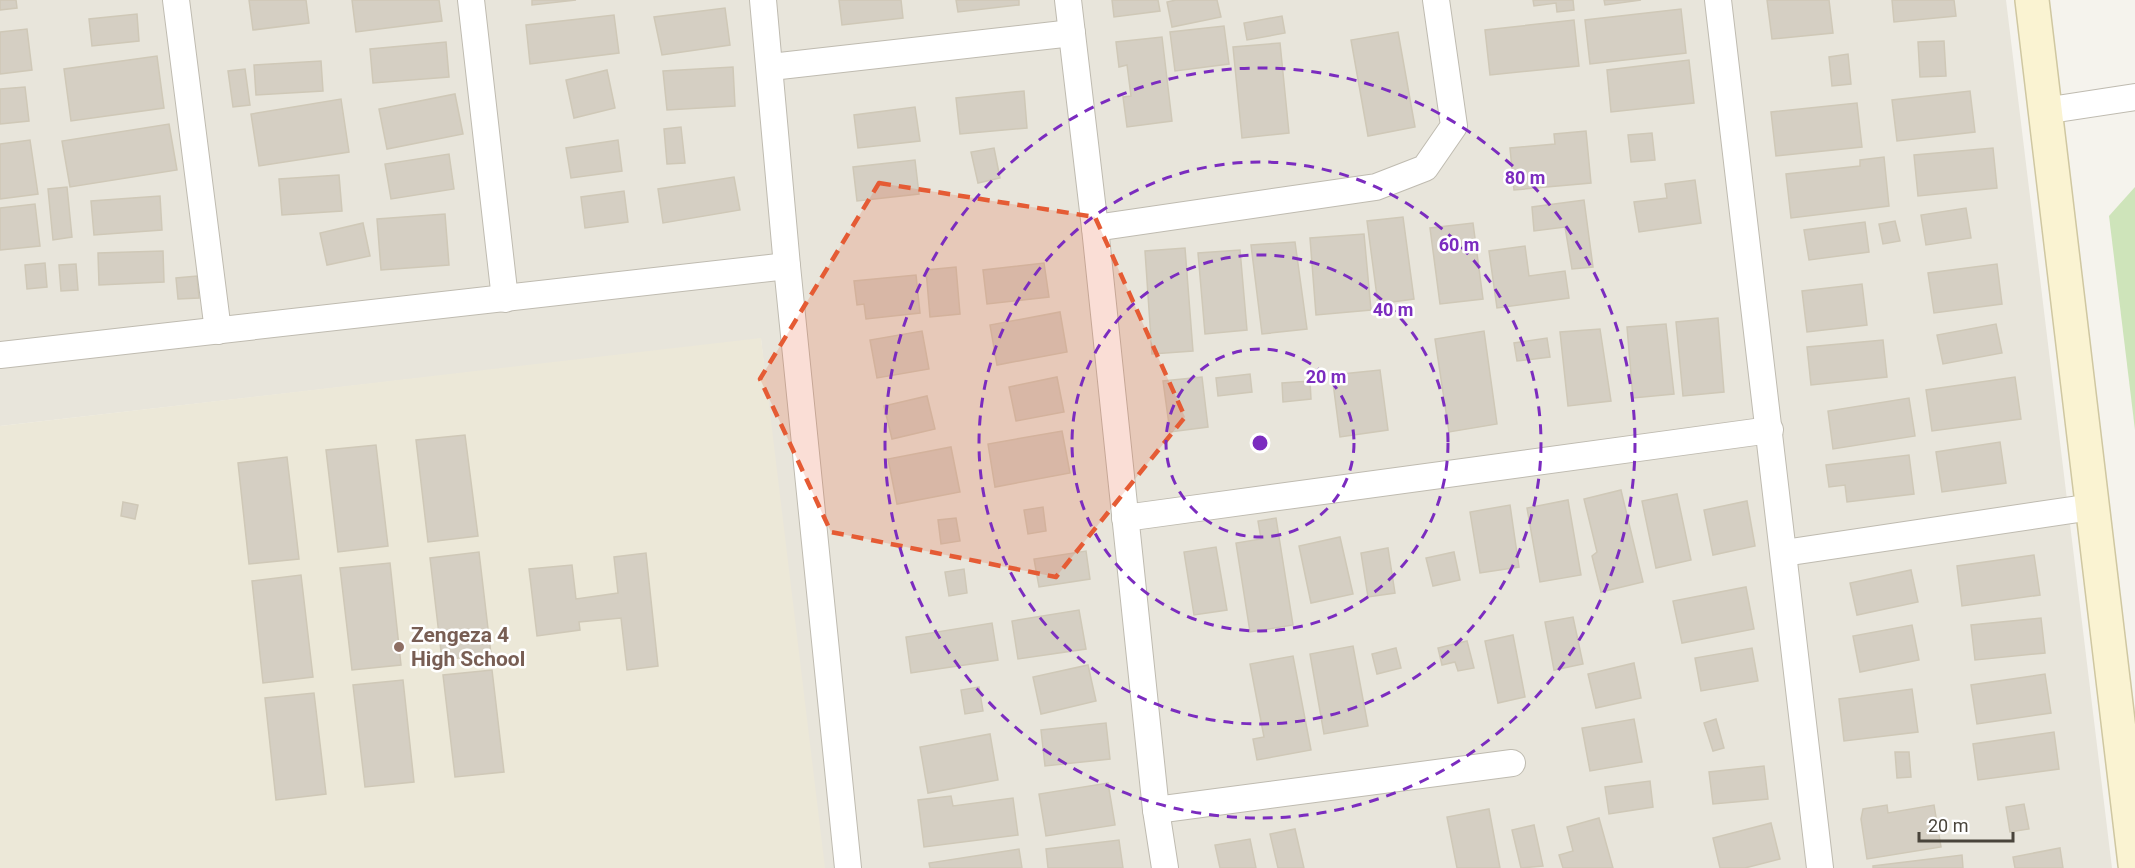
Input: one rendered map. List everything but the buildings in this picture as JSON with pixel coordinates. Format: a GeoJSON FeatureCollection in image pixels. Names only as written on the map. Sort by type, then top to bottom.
{"type":"FeatureCollection","features":[{"type":"Feature","properties":{"kind":"street"},"geometry":{"type":"LineString","coordinates":[[176,0],[218,331]]}},
{"type":"Feature","properties":{"kind":"street"},"geometry":{"type":"LineString","coordinates":[[471,0],[505,299]]}},
{"type":"Feature","properties":{"kind":"street"},"geometry":{"type":"LineString","coordinates":[[763,0],[771,67],[787,266],[848,868]]}},
{"type":"Feature","properties":{"kind":"street"},"geometry":{"type":"LineString","coordinates":[[1068,0],[1095,228],[1156,810],[1165,868]]}},
{"type":"Feature","properties":{"kind":"street"},"geometry":{"type":"LineString","coordinates":[[1095,228],[1376,187],[1425,168],[1454,126],[1436,0]]}},
{"type":"Feature","properties":{"kind":"street"},"geometry":{"type":"LineString","coordinates":[[1718,0],[1820,868]]}},
{"type":"Feature","properties":{"kind":"street"},"geometry":{"type":"LineString","coordinates":[[2032,0],[2135,864]]}},
{"type":"Feature","properties":{"kind":"street"},"geometry":{"type":"LineString","coordinates":[[771,67],[1072,33]]}},
{"type":"Feature","properties":{"kind":"street"},"geometry":{"type":"LineString","coordinates":[[2044,111],[2135,97]]}},
{"type":"Feature","properties":{"kind":"street"},"geometry":{"type":"LineString","coordinates":[[0,356],[787,266]]}},
{"type":"Feature","properties":{"kind":"street"},"geometry":{"type":"LineString","coordinates":[[1125,518],[1770,430]]}},
{"type":"Feature","properties":{"kind":"street"},"geometry":{"type":"LineString","coordinates":[[1784,553],[2092,507]]}},
{"type":"Feature","properties":{"kind":"street"},"geometry":{"type":"LineString","coordinates":[[1156,810],[1512,763]]}},
{"type":"Feature","properties":{"kind":"highlighted area"},"geometry":{"type":"Polygon","coordinates":[[[879,183],[1095,217],[1185,417],[1056,577],[831,532],[760,379],[879,183]]]}},
{"type":"Feature","properties":{"kind":"shaded area"},"geometry":{"type":"Polygon","coordinates":[[[0,0],[2006,0],[2112,868],[821,868],[761,339],[0,426],[0,0]]]}},
{"type":"Feature","properties":{"kind":"shaded area","name":"Zengeza 4 High School"},"geometry":{"type":"Polygon","coordinates":[[[761,338],[825,868],[0,868],[0,426],[761,338]]]}},
{"type":"Feature","properties":{"kind":"green space"},"geometry":{"type":"Polygon","coordinates":[[[2135,187],[2135,430],[2109,216],[2135,187]]]}},
{"type":"Feature","properties":{"kind":"place","name":"Zengeza 4 High School"},"geometry":{"type":"Point","coordinates":[399,647]}}]}
